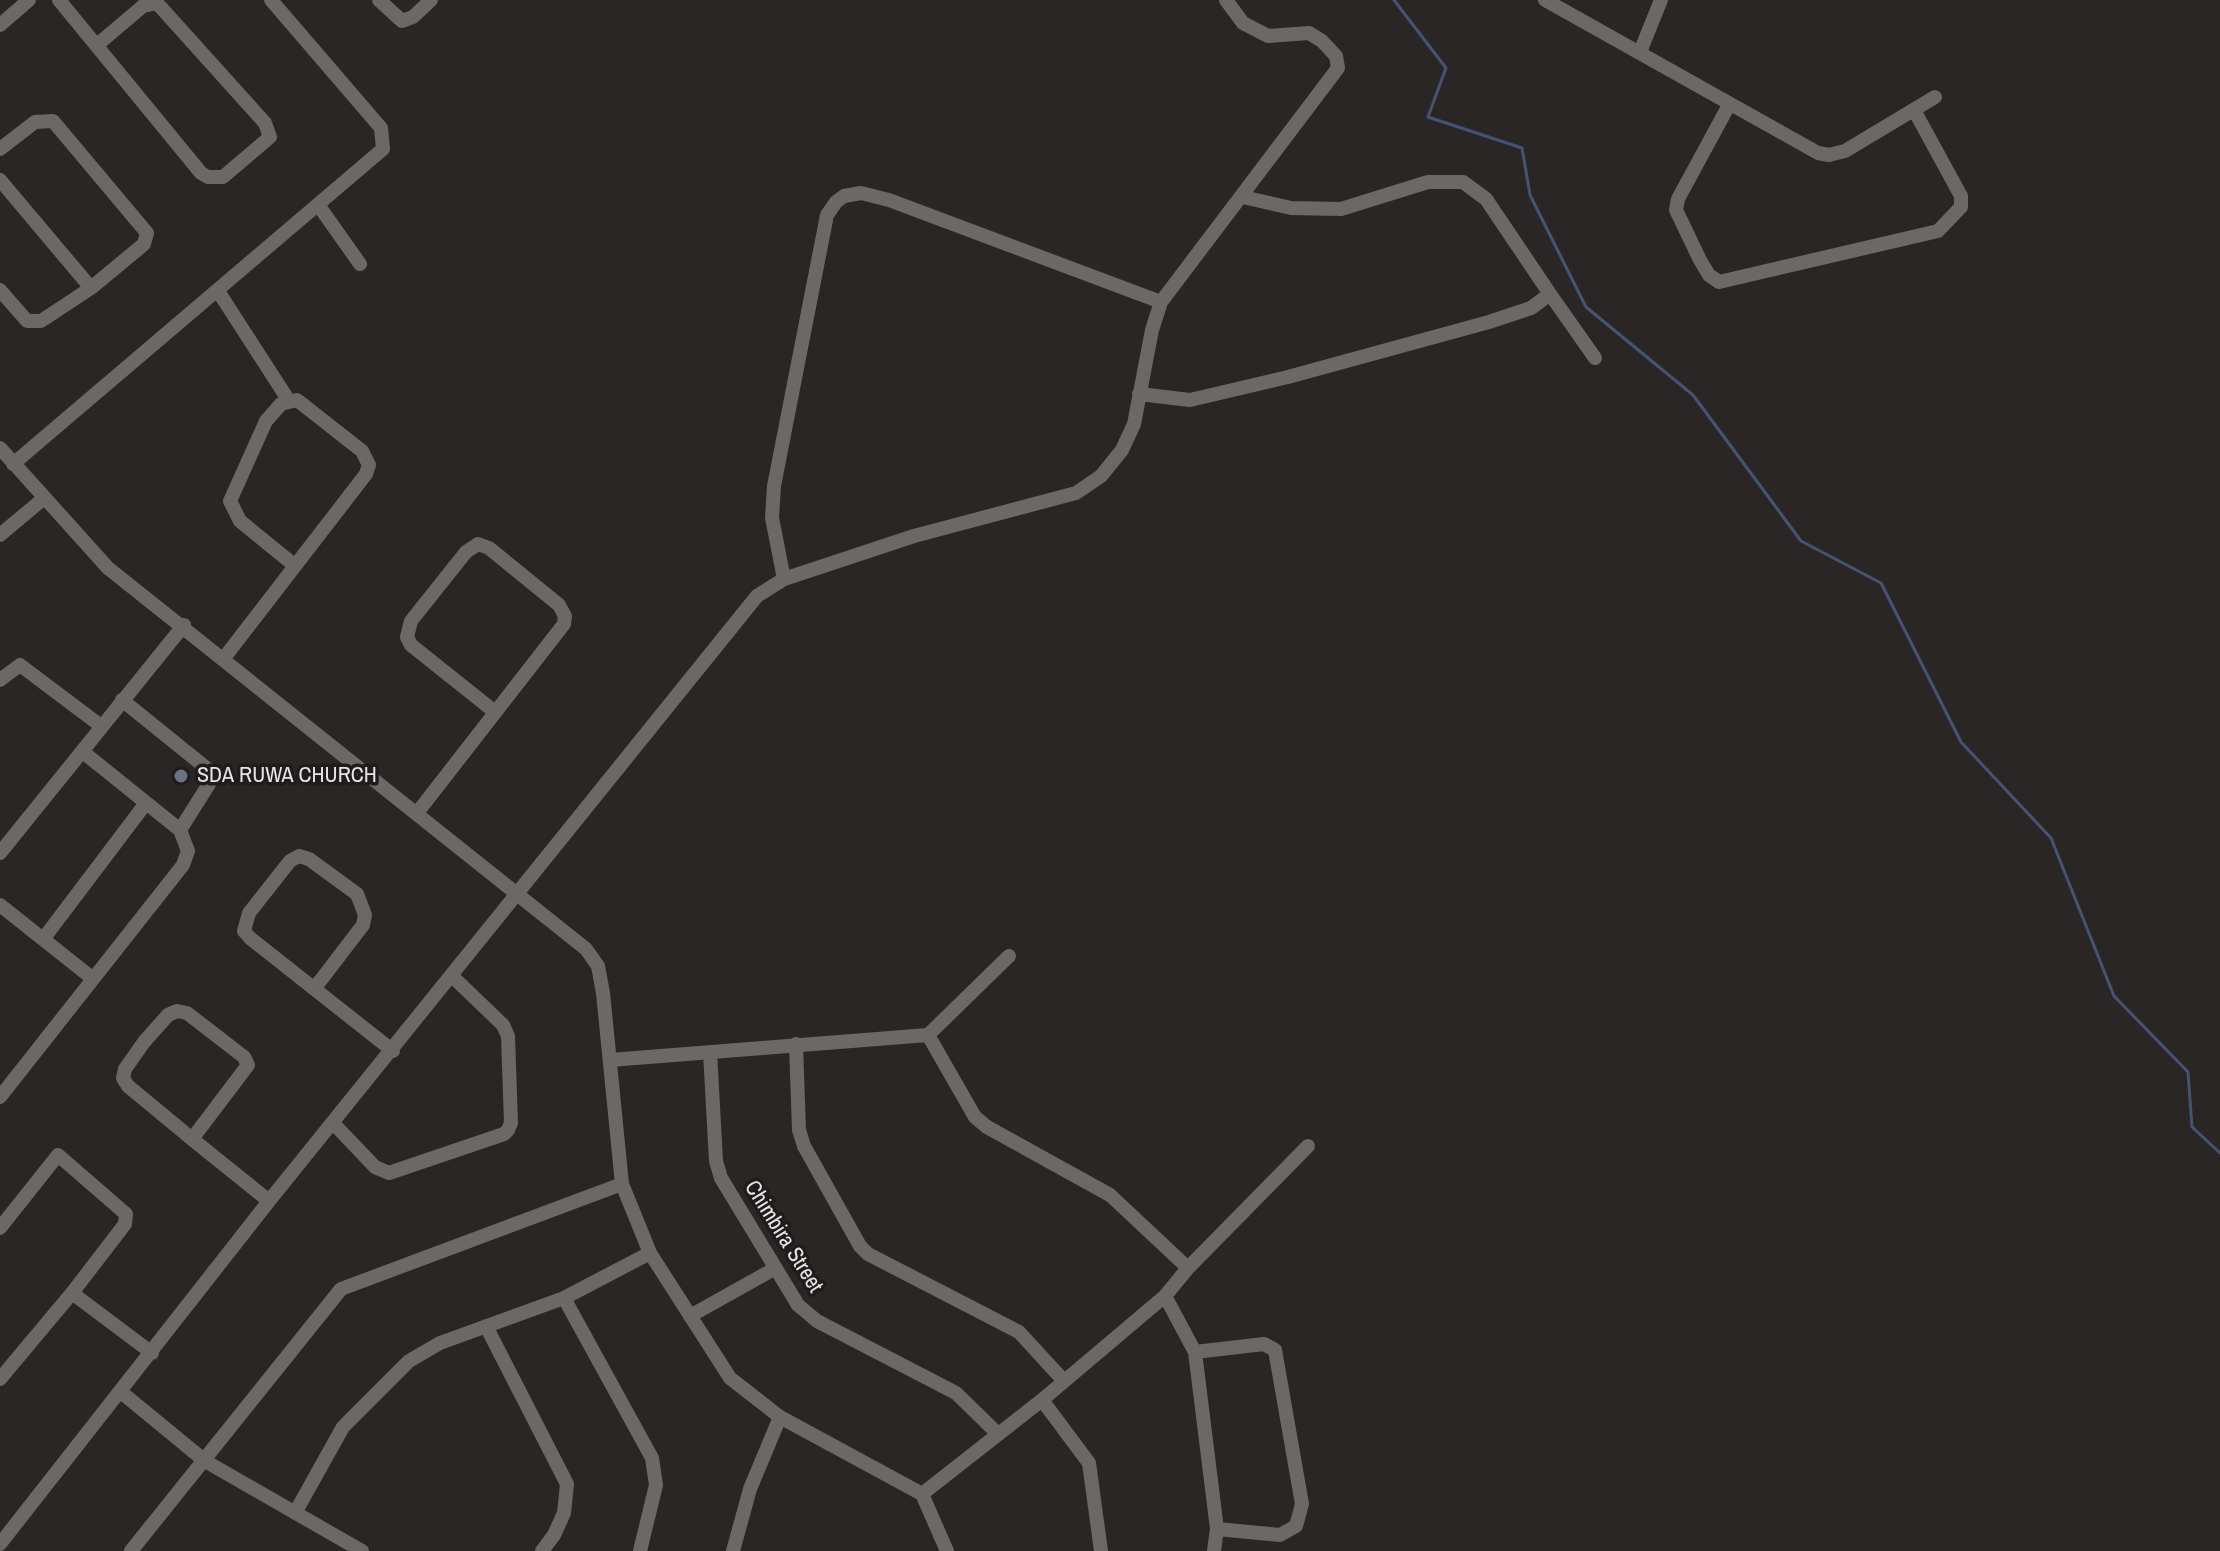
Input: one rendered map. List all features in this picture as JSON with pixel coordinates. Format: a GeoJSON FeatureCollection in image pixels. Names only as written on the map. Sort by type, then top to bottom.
{"type":"FeatureCollection","features":[{"type":"Feature","properties":{"kind":"street"},"geometry":{"type":"LineString","coordinates":[[0,25],[29,0]]}},
{"type":"Feature","properties":{"kind":"street"},"geometry":{"type":"LineString","coordinates":[[59,0],[208,177],[223,177],[270,137],[265,123],[157,3],[143,6],[97,45]]}},
{"type":"Feature","properties":{"kind":"street"},"geometry":{"type":"LineString","coordinates":[[13,464],[383,149],[385,136],[271,0]]}},
{"type":"Feature","properties":{"kind":"street"},"geometry":{"type":"LineString","coordinates":[[379,0],[402,21],[413,17],[431,0]]}},
{"type":"Feature","properties":{"kind":"street"},"geometry":{"type":"LineString","coordinates":[[0,1544],[269,1201],[453,977],[757,596],[784,579],[985,514],[1076,493],[1101,476],[1122,450],[1134,424],[1152,330],[1161,302],[1338,68],[1336,56],[1309,33],[1268,36],[1243,23],[1226,0]]}},
{"type":"Feature","properties":{"kind":"street"},"geometry":{"type":"LineString","coordinates":[[1545,0],[1818,153],[1829,155],[1845,151],[1935,97]]}},
{"type":"Feature","properties":{"kind":"street"},"geometry":{"type":"LineString","coordinates":[[1640,52],[1661,0]]}},
{"type":"Feature","properties":{"kind":"street"},"geometry":{"type":"LineString","coordinates":[[1729,105],[1678,199],[1676,210],[1700,260],[1709,275],[1719,282],[1938,231],[1961,207],[1961,196],[1914,110]]}},
{"type":"Feature","properties":{"kind":"street"},"geometry":{"type":"LineString","coordinates":[[0,149],[35,122],[46,118],[53,121],[144,228],[147,239],[91,288],[34,322],[21,317],[0,290]]}},
{"type":"Feature","properties":{"kind":"street"},"geometry":{"type":"LineString","coordinates":[[0,180],[91,288]]}},
{"type":"Feature","properties":{"kind":"street"},"geometry":{"type":"LineString","coordinates":[[1243,197],[1291,208],[1341,209],[1428,182],[1463,182],[1486,199],[1595,358]]}},
{"type":"Feature","properties":{"kind":"street"},"geometry":{"type":"LineString","coordinates":[[784,579],[772,518],[774,486],[827,215],[844,196],[861,193],[889,200],[1161,302]]}},
{"type":"Feature","properties":{"kind":"street"},"geometry":{"type":"LineString","coordinates":[[319,206],[360,264]]}},
{"type":"Feature","properties":{"kind":"street"},"geometry":{"type":"LineString","coordinates":[[218,291],[289,401],[304,404],[362,451],[369,465],[366,474],[224,658]]}},
{"type":"Feature","properties":{"kind":"street"},"geometry":{"type":"LineString","coordinates":[[1139,394],[1190,400],[1288,377],[1489,322],[1531,308],[1550,294]]}},
{"type":"Feature","properties":{"kind":"street"},"geometry":{"type":"LineString","coordinates":[[289,401],[266,421],[230,501],[240,521],[294,565]]}},
{"type":"Feature","properties":{"kind":"street"},"geometry":{"type":"LineString","coordinates":[[0,448],[90,552],[578,941],[598,966],[622,1184],[650,1253],[730,1378],[780,1417],[922,1494],[947,1551]]}},
{"type":"Feature","properties":{"kind":"street"},"geometry":{"type":"LineString","coordinates":[[0,535],[43,499]]}},
{"type":"Feature","properties":{"kind":"street"},"geometry":{"type":"LineString","coordinates":[[417,813],[560,632],[565,616],[559,605],[489,548],[478,544],[466,552],[411,621],[407,637],[411,645],[495,712]]}},
{"type":"Feature","properties":{"kind":"street"},"geometry":{"type":"LineString","coordinates":[[2,847],[83,752],[184,625]]}},
{"type":"Feature","properties":{"kind":"street"},"geometry":{"type":"LineString","coordinates":[[0,680],[20,665],[101,726]]}},
{"type":"Feature","properties":{"kind":"street"},"geometry":{"type":"LineString","coordinates":[[122,700],[210,771],[209,784],[180,830]]}},
{"type":"Feature","properties":{"kind":"street"},"geometry":{"type":"LineString","coordinates":[[0,1097],[183,865],[188,851],[180,830],[83,752]]}},
{"type":"Feature","properties":{"kind":"street"},"geometry":{"type":"LineString","coordinates":[[44,938],[146,803]]}},
{"type":"Feature","properties":{"kind":"street"},"geometry":{"type":"LineString","coordinates":[[314,989],[363,925],[365,915],[357,894],[309,859],[299,856],[290,861],[249,913],[244,931],[314,989],[393,1051]]}},
{"type":"Feature","properties":{"kind":"street"},"geometry":{"type":"LineString","coordinates":[[0,905],[92,978]]}},
{"type":"Feature","properties":{"kind":"street"},"geometry":{"type":"LineString","coordinates":[[610,1060],[928,1035],[1009,956]]}},
{"type":"Feature","properties":{"kind":"street"},"geometry":{"type":"LineString","coordinates":[[334,1124],[375,1167],[389,1173],[504,1134],[508,1130],[511,1123],[508,1036],[493,1012],[453,977]]}},
{"type":"Feature","properties":{"kind":"street"},"geometry":{"type":"LineString","coordinates":[[192,1139],[248,1065],[244,1057],[187,1013],[177,1011],[168,1015],[144,1042],[125,1069],[123,1078],[128,1086],[192,1139],[269,1201]]}},
{"type":"Feature","properties":{"kind":"street"},"geometry":{"type":"LineString","coordinates":[[928,1035],[975,1117],[987,1127],[1110,1195],[1188,1268]]}},
{"type":"Feature","properties":{"kind":"street"},"geometry":{"type":"LineString","coordinates":[[796,1044],[799,1130],[804,1146],[860,1246],[868,1254],[1019,1332],[1064,1381]]}},
{"type":"Feature","properties":{"kind":"street","name":"Chimbira Street"},"geometry":{"type":"LineString","coordinates":[[710,1052],[718,1170],[774,1269],[806,1314],[956,1393],[998,1434]]}},
{"type":"Feature","properties":{"kind":"street"},"geometry":{"type":"LineString","coordinates":[[922,1494],[1042,1400],[1165,1296],[1188,1268],[1308,1146]]}},
{"type":"Feature","properties":{"kind":"street"},"geometry":{"type":"LineString","coordinates":[[0,1228],[58,1155],[121,1206],[126,1214],[125,1224],[0,1379]]}},
{"type":"Feature","properties":{"kind":"street"},"geometry":{"type":"LineString","coordinates":[[131,1551],[341,1289],[622,1184]]}},
{"type":"Feature","properties":{"kind":"street"},"geometry":{"type":"LineString","coordinates":[[295,1513],[334,1441],[361,1406],[409,1361],[440,1343],[564,1298],[650,1253]]}},
{"type":"Feature","properties":{"kind":"street"},"geometry":{"type":"LineString","coordinates":[[690,1316],[774,1269]]}},
{"type":"Feature","properties":{"kind":"street"},"geometry":{"type":"LineString","coordinates":[[72,1293],[152,1353]]}},
{"type":"Feature","properties":{"kind":"street"},"geometry":{"type":"LineString","coordinates":[[1165,1296],[1195,1352],[1217,1529],[1214,1551]]}},
{"type":"Feature","properties":{"kind":"street"},"geometry":{"type":"LineString","coordinates":[[564,1298],[652,1458],[656,1485],[640,1551]]}},
{"type":"Feature","properties":{"kind":"street"},"geometry":{"type":"LineString","coordinates":[[486,1326],[567,1484],[564,1513],[542,1551]]}},
{"type":"Feature","properties":{"kind":"street"},"geometry":{"type":"LineString","coordinates":[[1195,1352],[1264,1344],[1275,1350],[1302,1504],[1296,1526],[1280,1535],[1217,1529]]}},
{"type":"Feature","properties":{"kind":"street"},"geometry":{"type":"LineString","coordinates":[[121,1392],[205,1461],[345,1546],[362,1551]]}},
{"type":"Feature","properties":{"kind":"street"},"geometry":{"type":"LineString","coordinates":[[1042,1400],[1089,1463],[1101,1551]]}},
{"type":"Feature","properties":{"kind":"street"},"geometry":{"type":"LineString","coordinates":[[733,1551],[750,1489],[780,1417]]}},
{"type":"Feature","properties":{"kind":"waterway"},"geometry":{"type":"LineString","coordinates":[[1394,0],[1446,68],[1428,117],[1522,148],[1530,195],[1586,307],[1693,395],[1801,541],[1881,583],[1961,742],[2051,838],[2114,996],[2188,1072],[2192,1127],[2220,1153]]}},
{"type":"Feature","properties":{"kind":"place","name":"SDA RUWA CHURCH"},"geometry":{"type":"Point","coordinates":[181,776]}}]}
